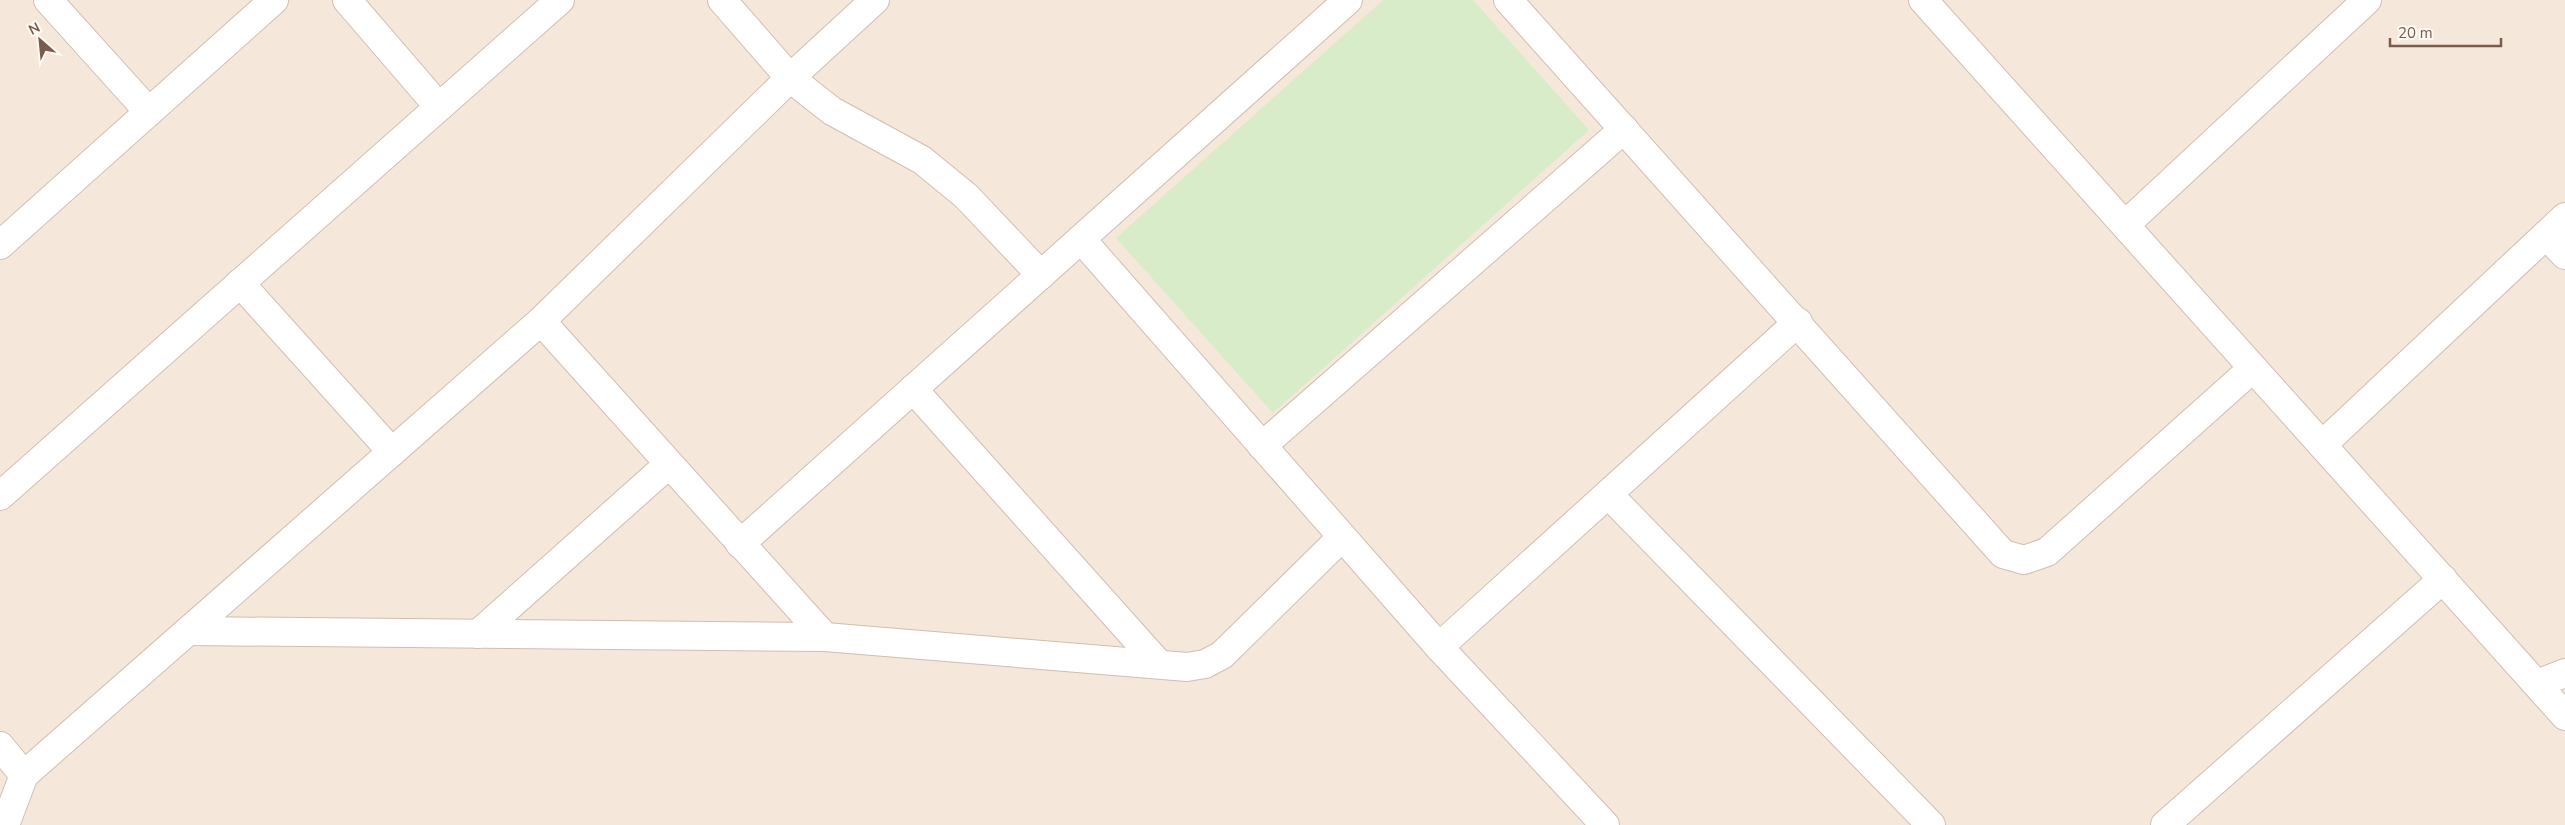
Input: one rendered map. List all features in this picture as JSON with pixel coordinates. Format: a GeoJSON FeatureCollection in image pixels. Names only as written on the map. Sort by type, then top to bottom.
{"type":"FeatureCollection","features":[{"type":"Feature","properties":{"kind":"street"},"geometry":{"type":"LineString","coordinates":[[48,0],[149,112]]}},
{"type":"Feature","properties":{"kind":"street"},"geometry":{"type":"LineString","coordinates":[[0,246],[274,0]]}},
{"type":"Feature","properties":{"kind":"street"},"geometry":{"type":"LineString","coordinates":[[347,0],[439,107]]}},
{"type":"Feature","properties":{"kind":"street"},"geometry":{"type":"LineString","coordinates":[[0,496],[560,0]]}},
{"type":"Feature","properties":{"kind":"street"},"geometry":{"type":"LineString","coordinates":[[722,0],[790,78],[832,111],[922,160],[966,196],[1041,275]]}},
{"type":"Feature","properties":{"kind":"street"},"geometry":{"type":"LineString","coordinates":[[5,825],[24,775],[541,321],[790,78],[875,0]]}},
{"type":"Feature","properties":{"kind":"street"},"geometry":{"type":"LineString","coordinates":[[740,544],[1348,0]]}},
{"type":"Feature","properties":{"kind":"street"},"geometry":{"type":"LineString","coordinates":[[1508,0],[1798,322],[2003,554],[2024,560],[2047,552],[2253,368]]}},
{"type":"Feature","properties":{"kind":"street"},"geometry":{"type":"LineString","coordinates":[[1923,0],[2565,716]]}},
{"type":"Feature","properties":{"kind":"street"},"geometry":{"type":"LineString","coordinates":[[2125,225],[2352,5]]}},
{"type":"Feature","properties":{"kind":"street"},"geometry":{"type":"LineString","coordinates":[[1262,446],[1624,129]]}},
{"type":"Feature","properties":{"kind":"street"},"geometry":{"type":"LineString","coordinates":[[2322,445],[2556,226],[2565,255]]}},
{"type":"Feature","properties":{"kind":"street"},"geometry":{"type":"LineString","coordinates":[[1081,239],[1438,647],[1605,825]]}},
{"type":"Feature","properties":{"kind":"street"},"geometry":{"type":"LineString","coordinates":[[240,283],[392,452]]}},
{"type":"Feature","properties":{"kind":"street"},"geometry":{"type":"LineString","coordinates":[[541,321],[825,637]]}},
{"type":"Feature","properties":{"kind":"street"},"geometry":{"type":"LineString","coordinates":[[1438,647],[1798,322]]}},
{"type":"Feature","properties":{"kind":"street"},"geometry":{"type":"LineString","coordinates":[[914,389],[1158,663]]}},
{"type":"Feature","properties":{"kind":"street"},"geometry":{"type":"LineString","coordinates":[[478,634],[669,464]]}},
{"type":"Feature","properties":{"kind":"street"},"geometry":{"type":"LineString","coordinates":[[1608,494],[1932,825]]}},
{"type":"Feature","properties":{"kind":"street"},"geometry":{"type":"LineString","coordinates":[[188,631],[825,637],[1158,663],[1187,667],[1205,664],[1222,655],[1342,537]]}},
{"type":"Feature","properties":{"kind":"street"},"geometry":{"type":"LineString","coordinates":[[2166,825],[2443,579]]}},
{"type":"Feature","properties":{"kind":"street"},"geometry":{"type":"LineString","coordinates":[[2537,684],[2565,673]]}},
{"type":"Feature","properties":{"kind":"street"},"geometry":{"type":"LineString","coordinates":[[0,746],[24,775]]}},
{"type":"Feature","properties":{"kind":"shaded area"},"geometry":{"type":"Polygon","coordinates":[[[0,0],[2565,0],[2565,825],[0,825],[0,0]]]}},
{"type":"Feature","properties":{"kind":"green space"},"geometry":{"type":"Polygon","coordinates":[[[1383,0],[1473,0],[1589,130],[1273,413],[1116,238],[1383,0]]]}}]}
